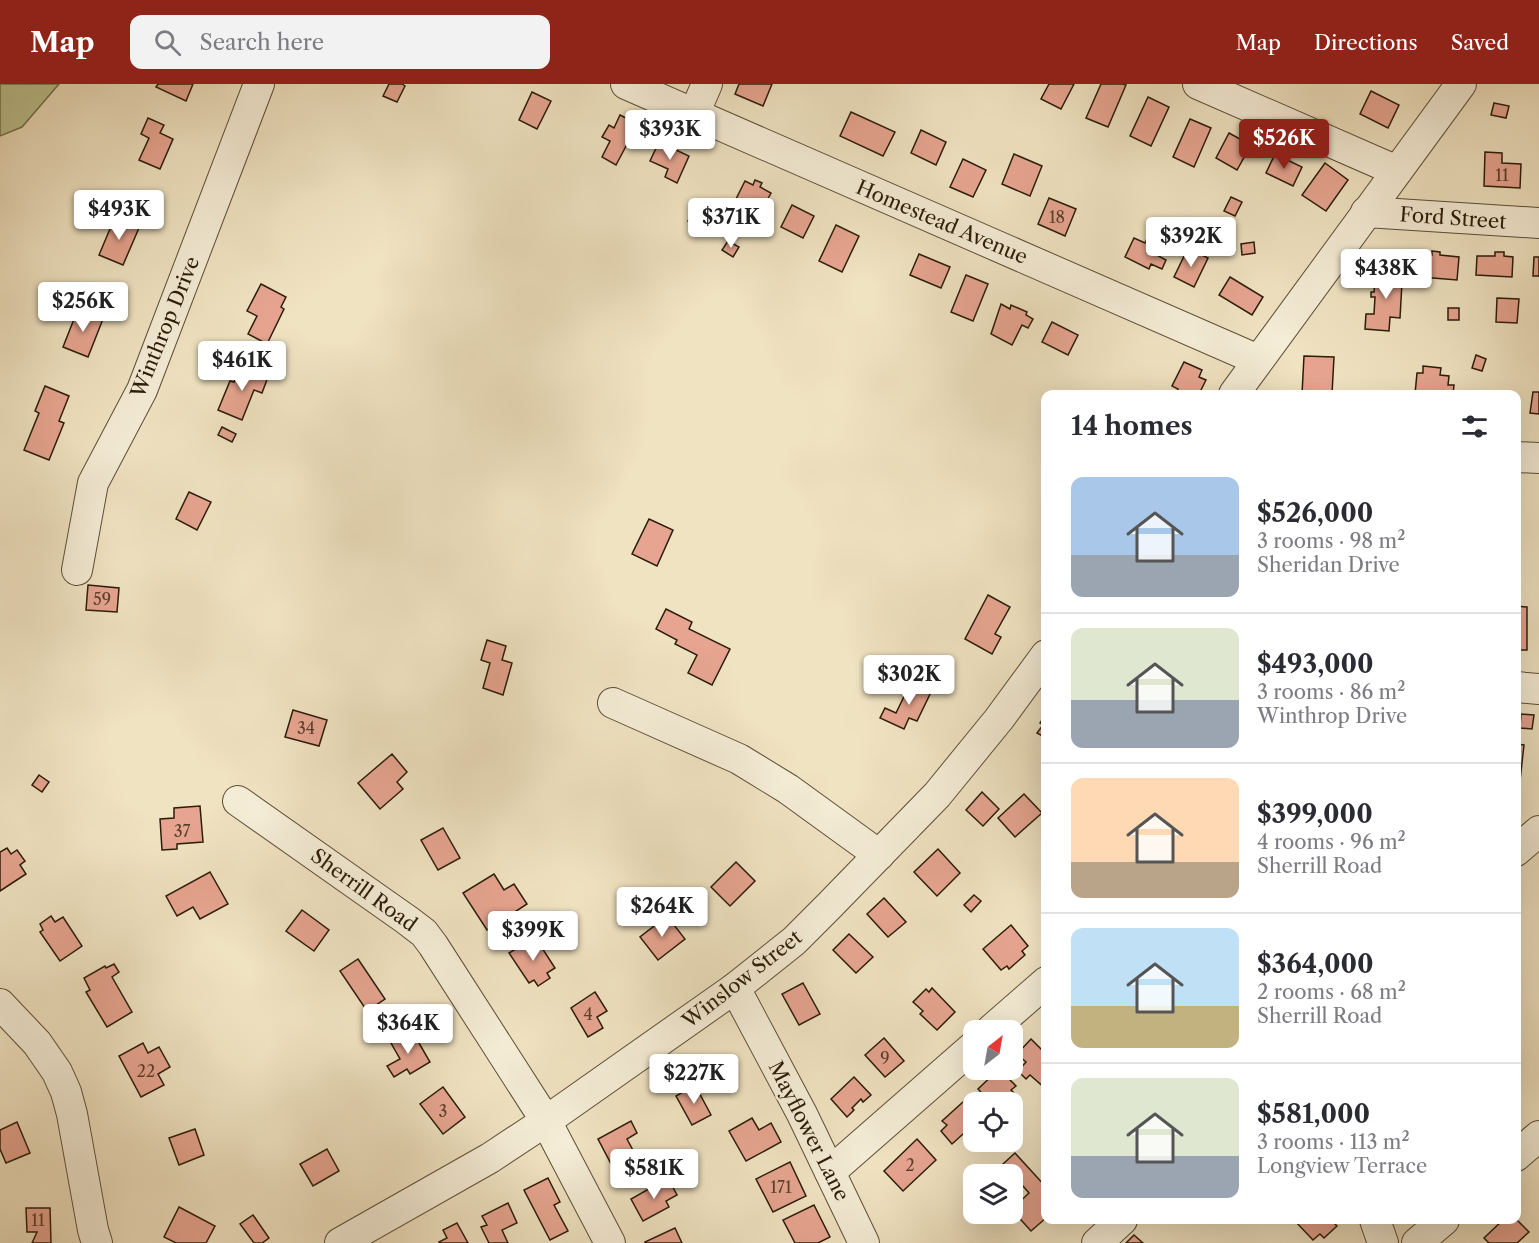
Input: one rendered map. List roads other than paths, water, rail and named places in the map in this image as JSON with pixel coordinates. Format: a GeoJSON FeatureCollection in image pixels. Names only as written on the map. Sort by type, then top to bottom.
{"type":"FeatureCollection","features":[{"type":"Feature","properties":{"kind":"street","name":"Winthrop Drive"},"geometry":{"type":"LineString","coordinates":[[77,570],[93,483],[142,390],[259,84]]}},
{"type":"Feature","properties":{"kind":"street","name":"Homestead Avenue"},"geometry":{"type":"LineString","coordinates":[[626,84],[1258,360]]}},
{"type":"Feature","properties":{"kind":"street"},"geometry":{"type":"LineString","coordinates":[[694,114],[707,84]]}},
{"type":"Feature","properties":{"kind":"street"},"geometry":{"type":"LineString","coordinates":[[1198,84],[1397,171]]}},
{"type":"Feature","properties":{"kind":"street"},"geometry":{"type":"LineString","coordinates":[[1237,390],[1461,84]]}},
{"type":"Feature","properties":{"kind":"street","name":"Ford Street"},"geometry":{"type":"LineString","coordinates":[[1366,212],[1539,223]]}},
{"type":"Feature","properties":{"kind":"street"},"geometry":{"type":"LineString","coordinates":[[1521,457],[1539,458]]}},
{"type":"Feature","properties":{"kind":"street","name":"Winslow Street"},"geometry":{"type":"LineString","coordinates":[[346,1242],[490,1158],[546,1121],[735,988],[794,941],[937,795],[1041,664]]}},
{"type":"Feature","properties":{"kind":"street"},"geometry":{"type":"LineString","coordinates":[[1521,687],[1539,689]]}},
{"type":"Feature","properties":{"kind":"street"},"geometry":{"type":"LineString","coordinates":[[613,703],[739,759],[788,789],[879,855]]}},
{"type":"Feature","properties":{"kind":"street","name":"Sherrill Road"},"geometry":{"type":"LineString","coordinates":[[238,801],[424,933],[546,1121],[610,1243]]}},
{"type":"Feature","properties":{"kind":"street"},"geometry":{"type":"LineString","coordinates":[[1521,847],[1539,831]]}},
{"type":"Feature","properties":{"kind":"street"},"geometry":{"type":"LineString","coordinates":[[1002,1020],[1041,986]]}},
{"type":"Feature","properties":{"kind":"street","name":"Mayflower Lane"},"geometry":{"type":"LineString","coordinates":[[735,988],[802,1114],[864,1243]]}},
{"type":"Feature","properties":{"kind":"street"},"geometry":{"type":"LineString","coordinates":[[0,1004],[37,1043],[57,1072],[66,1092],[97,1243]]}},
{"type":"Feature","properties":{"kind":"street"},"geometry":{"type":"LineString","coordinates":[[830,1172],[963,1056]]}},
{"type":"Feature","properties":{"kind":"street"},"geometry":{"type":"LineString","coordinates":[[1521,1152],[1539,1136]]}},
{"type":"Feature","properties":{"kind":"street"},"geometry":{"type":"LineString","coordinates":[[1097,1243],[1118,1224]]}},
{"type":"Feature","properties":{"kind":"street"},"geometry":{"type":"LineString","coordinates":[[1376,1224],[1383,1243]]}},
{"type":"Feature","properties":{"kind":"street"},"geometry":{"type":"LineString","coordinates":[[1417,1243],[1439,1224]]}}]}
